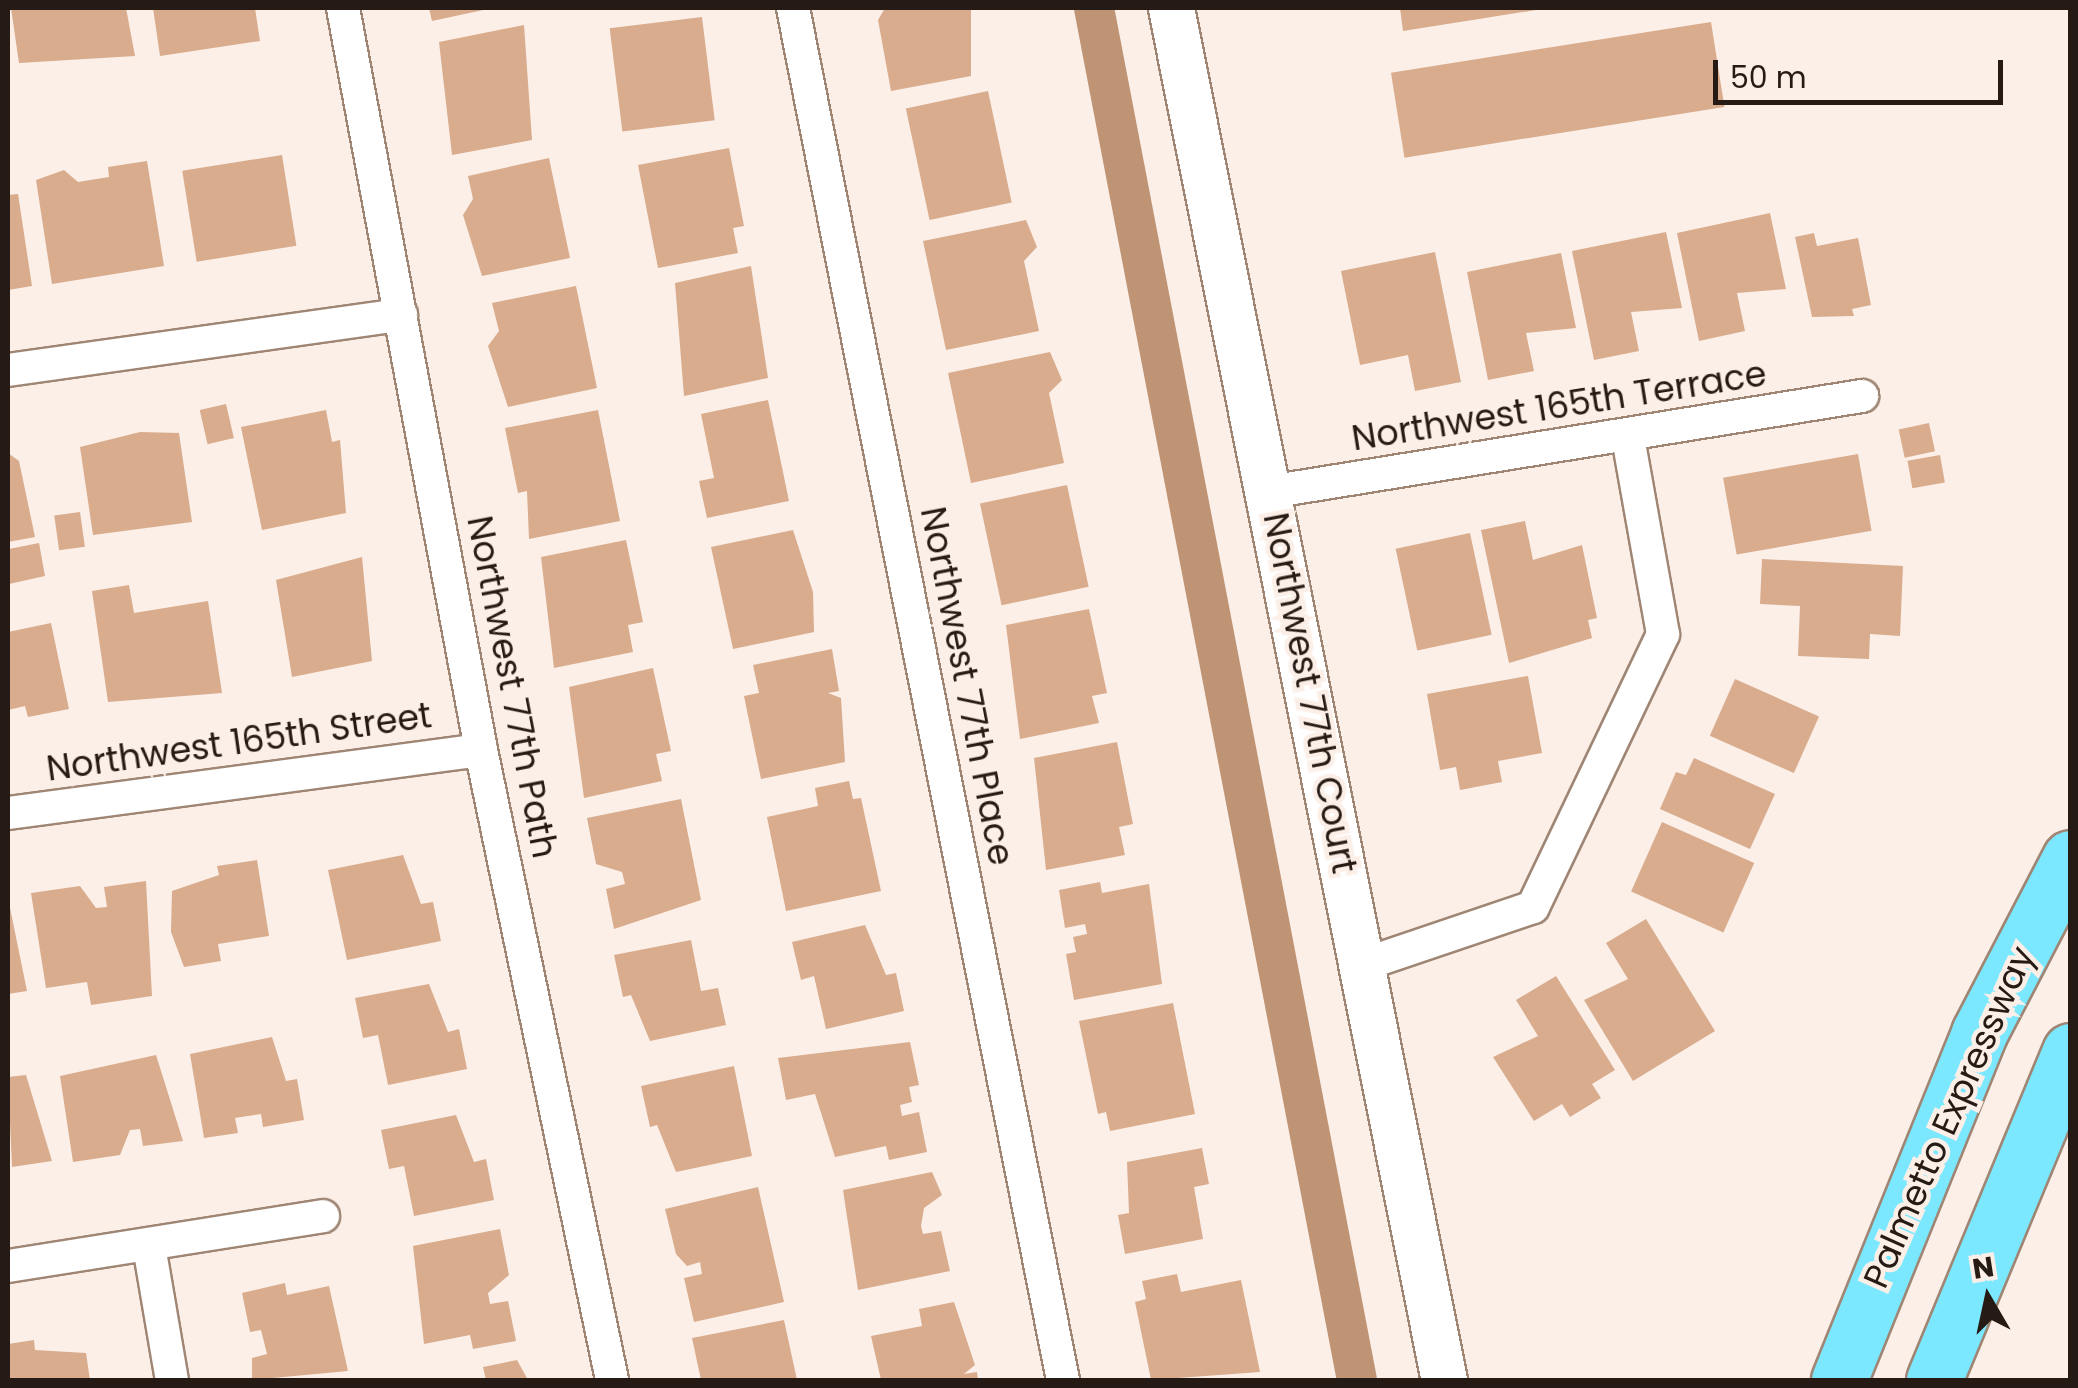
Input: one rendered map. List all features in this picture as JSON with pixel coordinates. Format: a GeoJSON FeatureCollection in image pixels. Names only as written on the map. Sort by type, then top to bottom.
{"type":"FeatureCollection","features":[{"type":"Feature","properties":{"kind":"highway","name":"Palmetto Expressway"},"geometry":{"type":"LineString","coordinates":[[1839,1380],[1979,1032],[2070,858]]}},
{"type":"Feature","properties":{"kind":"highway"},"geometry":{"type":"LineString","coordinates":[[1934,1380],[2070,1051]]}},
{"type":"Feature","properties":{"kind":"street","name":"Northwest 77th Path"},"geometry":{"type":"LineString","coordinates":[[343,8],[481,750],[612,1380]]}},
{"type":"Feature","properties":{"kind":"street","name":"Northwest 77th Place"},"geometry":{"type":"LineString","coordinates":[[793,8],[1063,1380]]}},
{"type":"Feature","properties":{"kind":"street","name":"Northwest 77th Court"},"geometry":{"type":"LineString","coordinates":[[1171,8],[1365,964],[1444,1380]]}},
{"type":"Feature","properties":{"kind":"street"},"geometry":{"type":"LineString","coordinates":[[8,370],[401,314]]}},
{"type":"Feature","properties":{"kind":"street","name":"Northwest 165th Terrace"},"geometry":{"type":"LineString","coordinates":[[1269,492],[1628,438],[1862,396]]}},
{"type":"Feature","properties":{"kind":"street"},"geometry":{"type":"LineString","coordinates":[[1365,964],[1533,907],[1663,634],[1628,438]]}},
{"type":"Feature","properties":{"kind":"street","name":"Northwest 165th Street"},"geometry":{"type":"LineString","coordinates":[[8,813],[481,750]]}},
{"type":"Feature","properties":{"kind":"street"},"geometry":{"type":"LineString","coordinates":[[8,1266],[322,1216]]}},
{"type":"Feature","properties":{"kind":"street"},"geometry":{"type":"LineString","coordinates":[[149,1246],[172,1380]]}},
{"type":"Feature","properties":{"kind":"building"},"geometry":{"type":"Polygon","coordinates":[[[11,8],[126,8],[135,56],[19,63],[11,8]]]}},
{"type":"Feature","properties":{"kind":"building"},"geometry":{"type":"Polygon","coordinates":[[[153,8],[255,8],[260,41],[160,56],[153,8]]]}},
{"type":"Feature","properties":{"kind":"building"},"geometry":{"type":"Polygon","coordinates":[[[429,8],[488,8],[488,9],[432,21],[429,8]]]}},
{"type":"Feature","properties":{"kind":"building"},"geometry":{"type":"Polygon","coordinates":[[[885,8],[971,8],[971,76],[891,91],[878,20],[885,8]]]}},
{"type":"Feature","properties":{"kind":"building"},"geometry":{"type":"Polygon","coordinates":[[[1400,8],[1535,8],[1536,10],[1403,31],[1400,8]]]}},
{"type":"Feature","properties":{"kind":"building"},"geometry":{"type":"Polygon","coordinates":[[[702,17],[715,120],[622,132],[610,28],[702,17]]]}},
{"type":"Feature","properties":{"kind":"building"},"geometry":{"type":"Polygon","coordinates":[[[1711,22],[1724,107],[1404,158],[1391,73],[1711,22]]]}},
{"type":"Feature","properties":{"kind":"building"},"geometry":{"type":"Polygon","coordinates":[[[524,25],[532,140],[452,155],[439,42],[524,25]]]}},
{"type":"Feature","properties":{"kind":"building"},"geometry":{"type":"Polygon","coordinates":[[[988,91],[1012,203],[930,220],[906,108],[988,91]]]}},
{"type":"Feature","properties":{"kind":"building"},"geometry":{"type":"Polygon","coordinates":[[[729,148],[744,226],[733,228],[738,253],[658,268],[638,165],[729,148]]]}},
{"type":"Feature","properties":{"kind":"building"},"geometry":{"type":"Polygon","coordinates":[[[282,155],[296,246],[197,262],[182,171],[282,155]]]}},
{"type":"Feature","properties":{"kind":"building"},"geometry":{"type":"Polygon","coordinates":[[[549,158],[570,258],[482,276],[463,215],[473,199],[468,176],[549,158]]]}},
{"type":"Feature","properties":{"kind":"building"},"geometry":{"type":"Polygon","coordinates":[[[147,161],[164,266],[52,284],[36,180],[64,170],[78,182],[109,177],[108,167],[147,161]]]}},
{"type":"Feature","properties":{"kind":"building"},"geometry":{"type":"Polygon","coordinates":[[[18,194],[32,286],[8,290],[8,195],[18,194]]]}},
{"type":"Feature","properties":{"kind":"building"},"geometry":{"type":"Polygon","coordinates":[[[1770,213],[1786,289],[1737,293],[1745,331],[1699,341],[1677,233],[1770,213]]]}},
{"type":"Feature","properties":{"kind":"building"},"geometry":{"type":"Polygon","coordinates":[[[1026,220],[1037,247],[1024,261],[1039,331],[946,350],[923,241],[1026,220]]]}},
{"type":"Feature","properties":{"kind":"building"},"geometry":{"type":"Polygon","coordinates":[[[1666,232],[1682,308],[1631,312],[1639,351],[1594,360],[1572,251],[1666,232]]]}},
{"type":"Feature","properties":{"kind":"building"},"geometry":{"type":"Polygon","coordinates":[[[1814,233],[1817,246],[1858,238],[1871,305],[1852,309],[1854,316],[1812,317],[1795,237],[1814,233]]]}},
{"type":"Feature","properties":{"kind":"building"},"geometry":{"type":"Polygon","coordinates":[[[1435,252],[1461,382],[1415,391],[1408,355],[1360,365],[1341,271],[1435,252]]]}},
{"type":"Feature","properties":{"kind":"building"},"geometry":{"type":"Polygon","coordinates":[[[1561,253],[1576,328],[1526,333],[1534,371],[1488,380],[1467,272],[1561,253]]]}},
{"type":"Feature","properties":{"kind":"building"},"geometry":{"type":"Polygon","coordinates":[[[751,266],[768,378],[684,396],[675,283],[751,266]]]}},
{"type":"Feature","properties":{"kind":"building"},"geometry":{"type":"Polygon","coordinates":[[[576,286],[597,388],[508,407],[488,346],[499,331],[492,303],[576,286]]]}},
{"type":"Feature","properties":{"kind":"building"},"geometry":{"type":"Polygon","coordinates":[[[1050,352],[1062,380],[1049,393],[1064,463],[971,483],[948,373],[1050,352]]]}},
{"type":"Feature","properties":{"kind":"building"},"geometry":{"type":"Polygon","coordinates":[[[768,400],[789,501],[707,518],[699,481],[714,478],[701,414],[768,400]]]}},
{"type":"Feature","properties":{"kind":"building"},"geometry":{"type":"Polygon","coordinates":[[[226,404],[234,438],[208,444],[200,410],[226,404]]]}},
{"type":"Feature","properties":{"kind":"building"},"geometry":{"type":"Polygon","coordinates":[[[326,410],[332,442],[340,440],[346,513],[262,530],[241,427],[326,410]]]}},
{"type":"Feature","properties":{"kind":"building"},"geometry":{"type":"Polygon","coordinates":[[[598,410],[620,521],[529,539],[527,491],[518,493],[505,428],[598,410]]]}},
{"type":"Feature","properties":{"kind":"building"},"geometry":{"type":"Polygon","coordinates":[[[1929,423],[1935,451],[1905,458],[1899,429],[1929,423]]]}},
{"type":"Feature","properties":{"kind":"building"},"geometry":{"type":"Polygon","coordinates":[[[140,432],[179,433],[192,522],[93,535],[80,447],[140,432]]]}},
{"type":"Feature","properties":{"kind":"building"},"geometry":{"type":"Polygon","coordinates":[[[8,453],[19,461],[35,537],[8,542],[8,453]]]}},
{"type":"Feature","properties":{"kind":"building"},"geometry":{"type":"Polygon","coordinates":[[[1858,454],[1872,531],[1737,555],[1723,478],[1858,454]]]}},
{"type":"Feature","properties":{"kind":"building"},"geometry":{"type":"Polygon","coordinates":[[[1940,455],[1945,483],[1912,488],[1908,461],[1940,455]]]}},
{"type":"Feature","properties":{"kind":"building"},"geometry":{"type":"Polygon","coordinates":[[[1067,485],[1089,587],[1002,605],[980,504],[1067,485]]]}},
{"type":"Feature","properties":{"kind":"building"},"geometry":{"type":"Polygon","coordinates":[[[80,512],[85,547],[59,550],[54,516],[80,512]]]}},
{"type":"Feature","properties":{"kind":"building"},"geometry":{"type":"Polygon","coordinates":[[[1525,521],[1533,560],[1582,545],[1597,618],[1588,620],[1592,638],[1509,663],[1481,530],[1525,521]]]}},
{"type":"Feature","properties":{"kind":"building"},"geometry":{"type":"Polygon","coordinates":[[[793,530],[813,592],[814,632],[733,649],[711,547],[793,530]]]}},
{"type":"Feature","properties":{"kind":"building"},"geometry":{"type":"Polygon","coordinates":[[[1470,533],[1492,635],[1417,651],[1396,549],[1470,533]]]}},
{"type":"Feature","properties":{"kind":"building"},"geometry":{"type":"Polygon","coordinates":[[[626,540],[643,622],[628,625],[633,652],[554,668],[541,557],[626,540]]]}},
{"type":"Feature","properties":{"kind":"building"},"geometry":{"type":"Polygon","coordinates":[[[39,543],[45,576],[9,584],[9,549],[39,543]]]}},
{"type":"Feature","properties":{"kind":"building"},"geometry":{"type":"Polygon","coordinates":[[[362,557],[372,661],[292,677],[276,580],[362,557]]]}},
{"type":"Feature","properties":{"kind":"building"},"geometry":{"type":"Polygon","coordinates":[[[1762,559],[1903,566],[1900,636],[1870,634],[1869,659],[1798,656],[1800,606],[1760,604],[1762,559]]]}},
{"type":"Feature","properties":{"kind":"building"},"geometry":{"type":"Polygon","coordinates":[[[129,585],[134,613],[208,601],[222,693],[108,702],[92,591],[129,585]]]}},
{"type":"Feature","properties":{"kind":"building"},"geometry":{"type":"Polygon","coordinates":[[[1089,609],[1107,693],[1092,696],[1099,723],[1020,739],[1006,625],[1089,609]]]}},
{"type":"Feature","properties":{"kind":"building"},"geometry":{"type":"Polygon","coordinates":[[[51,623],[69,709],[28,717],[25,706],[8,710],[8,632],[51,623]]]}},
{"type":"Feature","properties":{"kind":"building"},"geometry":{"type":"Polygon","coordinates":[[[832,649],[839,691],[828,693],[841,698],[845,762],[761,779],[744,696],[759,693],[753,665],[832,649]]]}},
{"type":"Feature","properties":{"kind":"building"},"geometry":{"type":"Polygon","coordinates":[[[653,668],[671,751],[656,754],[662,781],[584,798],[569,687],[653,668]]]}},
{"type":"Feature","properties":{"kind":"building"},"geometry":{"type":"Polygon","coordinates":[[[1528,676],[1542,753],[1498,761],[1502,782],[1460,790],[1456,767],[1440,770],[1427,694],[1528,676]]]}},
{"type":"Feature","properties":{"kind":"building"},"geometry":{"type":"Polygon","coordinates":[[[1735,679],[1819,716],[1794,773],[1710,736],[1735,679]]]}},
{"type":"Feature","properties":{"kind":"building"},"geometry":{"type":"Polygon","coordinates":[[[1117,742],[1133,824],[1119,827],[1125,855],[1046,870],[1034,758],[1117,742]]]}},
{"type":"Feature","properties":{"kind":"building"},"geometry":{"type":"Polygon","coordinates":[[[1694,758],[1775,794],[1750,849],[1660,809],[1676,772],[1686,775],[1694,758]]]}},
{"type":"Feature","properties":{"kind":"building"},"geometry":{"type":"Polygon","coordinates":[[[849,781],[853,799],[861,798],[881,891],[786,911],[767,817],[818,806],[815,788],[849,781]]]}},
{"type":"Feature","properties":{"kind":"building"},"geometry":{"type":"Polygon","coordinates":[[[681,799],[701,900],[614,929],[606,889],[625,884],[622,872],[596,864],[587,818],[681,799]]]}},
{"type":"Feature","properties":{"kind":"building"},"geometry":{"type":"Polygon","coordinates":[[[1662,822],[1754,863],[1723,933],[1631,891],[1662,822]]]}},
{"type":"Feature","properties":{"kind":"building"},"geometry":{"type":"Polygon","coordinates":[[[403,855],[421,904],[433,902],[441,941],[347,960],[328,870],[403,855]]]}},
{"type":"Feature","properties":{"kind":"building"},"geometry":{"type":"Polygon","coordinates":[[[257,860],[269,936],[218,944],[221,961],[184,967],[171,932],[172,891],[219,875],[217,866],[257,860]]]}},
{"type":"Feature","properties":{"kind":"building"},"geometry":{"type":"Polygon","coordinates":[[[146,881],[152,996],[91,1005],[87,982],[46,988],[31,893],[80,886],[96,908],[107,907],[104,887],[146,881]]]}},
{"type":"Feature","properties":{"kind":"building"},"geometry":{"type":"Polygon","coordinates":[[[1100,882],[1102,893],[1149,884],[1162,984],[1074,1000],[1066,954],[1076,952],[1073,937],[1087,934],[1085,924],[1065,928],[1059,890],[1100,882]]]}},
{"type":"Feature","properties":{"kind":"building"},"geometry":{"type":"Polygon","coordinates":[[[8,898],[27,991],[8,994],[8,898]]]}},
{"type":"Feature","properties":{"kind":"building"},"geometry":{"type":"Polygon","coordinates":[[[1646,919],[1715,1031],[1633,1081],[1584,1000],[1628,979],[1606,943],[1646,919]]]}},
{"type":"Feature","properties":{"kind":"building"},"geometry":{"type":"Polygon","coordinates":[[[865,925],[886,975],[896,973],[904,1011],[826,1029],[814,976],[801,980],[792,942],[865,925]]]}},
{"type":"Feature","properties":{"kind":"building"},"geometry":{"type":"Polygon","coordinates":[[[691,940],[701,991],[718,988],[726,1025],[650,1041],[631,995],[623,997],[614,955],[691,940]]]}},
{"type":"Feature","properties":{"kind":"building"},"geometry":{"type":"Polygon","coordinates":[[[1556,976],[1615,1070],[1592,1084],[1601,1098],[1570,1117],[1562,1104],[1534,1121],[1493,1057],[1538,1036],[1516,1000],[1556,976]]]}},
{"type":"Feature","properties":{"kind":"building"},"geometry":{"type":"Polygon","coordinates":[[[429,984],[448,1032],[459,1029],[467,1069],[388,1085],[378,1035],[363,1038],[355,998],[429,984]]]}},
{"type":"Feature","properties":{"kind":"building"},"geometry":{"type":"Polygon","coordinates":[[[1173,1003],[1195,1114],[1110,1131],[1106,1112],[1098,1114],[1079,1021],[1173,1003]]]}},
{"type":"Feature","properties":{"kind":"building"},"geometry":{"type":"Polygon","coordinates":[[[272,1037],[286,1081],[297,1079],[304,1120],[263,1127],[261,1114],[235,1118],[238,1133],[204,1138],[190,1054],[272,1037]]]}},
{"type":"Feature","properties":{"kind":"building"},"geometry":{"type":"Polygon","coordinates":[[[910,1042],[919,1085],[909,1087],[912,1102],[900,1105],[902,1116],[919,1112],[927,1152],[889,1160],[886,1146],[835,1157],[815,1094],[786,1100],[778,1058],[910,1042]]]}},
{"type":"Feature","properties":{"kind":"building"},"geometry":{"type":"Polygon","coordinates":[[[156,1055],[183,1141],[143,1146],[140,1129],[130,1130],[120,1155],[73,1162],[60,1076],[156,1055]]]}},
{"type":"Feature","properties":{"kind":"building"},"geometry":{"type":"Polygon","coordinates":[[[734,1066],[752,1156],[676,1172],[657,1125],[650,1127],[641,1086],[734,1066]]]}},
{"type":"Feature","properties":{"kind":"building"},"geometry":{"type":"Polygon","coordinates":[[[26,1075],[52,1161],[12,1167],[8,1077],[26,1075]]]}},
{"type":"Feature","properties":{"kind":"building"},"geometry":{"type":"Polygon","coordinates":[[[456,1115],[474,1162],[486,1159],[494,1200],[414,1216],[404,1166],[389,1169],[381,1130],[456,1115]]]}},
{"type":"Feature","properties":{"kind":"building"},"geometry":{"type":"Polygon","coordinates":[[[1202,1148],[1209,1184],[1194,1187],[1203,1239],[1125,1254],[1118,1215],[1129,1213],[1127,1162],[1202,1148]]]}},
{"type":"Feature","properties":{"kind":"building"},"geometry":{"type":"Polygon","coordinates":[[[932,1172],[942,1195],[924,1208],[921,1226],[923,1234],[941,1231],[950,1271],[858,1290],[843,1190],[932,1172]]]}},
{"type":"Feature","properties":{"kind":"building"},"geometry":{"type":"Polygon","coordinates":[[[758,1187],[784,1302],[694,1322],[684,1278],[702,1274],[700,1262],[687,1266],[676,1254],[665,1209],[758,1187]]]}},
{"type":"Feature","properties":{"kind":"building"},"geometry":{"type":"Polygon","coordinates":[[[500,1229],[509,1275],[488,1293],[490,1304],[508,1301],[516,1341],[473,1349],[470,1335],[424,1344],[413,1246],[500,1229]]]}},
{"type":"Feature","properties":{"kind":"building"},"geometry":{"type":"Polygon","coordinates":[[[1177,1274],[1181,1292],[1241,1280],[1260,1372],[1151,1380],[1135,1302],[1146,1299],[1142,1281],[1177,1274]]]}},
{"type":"Feature","properties":{"kind":"building"},"geometry":{"type":"Polygon","coordinates":[[[285,1283],[287,1295],[329,1286],[348,1371],[252,1380],[252,1358],[267,1354],[261,1330],[250,1332],[242,1293],[285,1283]]]}},
{"type":"Feature","properties":{"kind":"building"},"geometry":{"type":"Polygon","coordinates":[[[954,1302],[975,1365],[964,1374],[977,1372],[978,1380],[881,1380],[871,1336],[922,1326],[919,1309],[954,1302]]]}},
{"type":"Feature","properties":{"kind":"building"},"geometry":{"type":"Polygon","coordinates":[[[784,1320],[797,1380],[701,1380],[692,1338],[784,1320]]]}},
{"type":"Feature","properties":{"kind":"building"},"geometry":{"type":"Polygon","coordinates":[[[34,1340],[35,1350],[86,1353],[90,1380],[8,1380],[8,1344],[34,1340]]]}},
{"type":"Feature","properties":{"kind":"building"},"geometry":{"type":"Polygon","coordinates":[[[517,1360],[528,1380],[486,1380],[483,1367],[517,1360]]]}},
{"type":"Feature","properties":{"kind":"waterway"},"geometry":{"type":"LineString","coordinates":[[1094,8],[1357,1380]]}}]}
